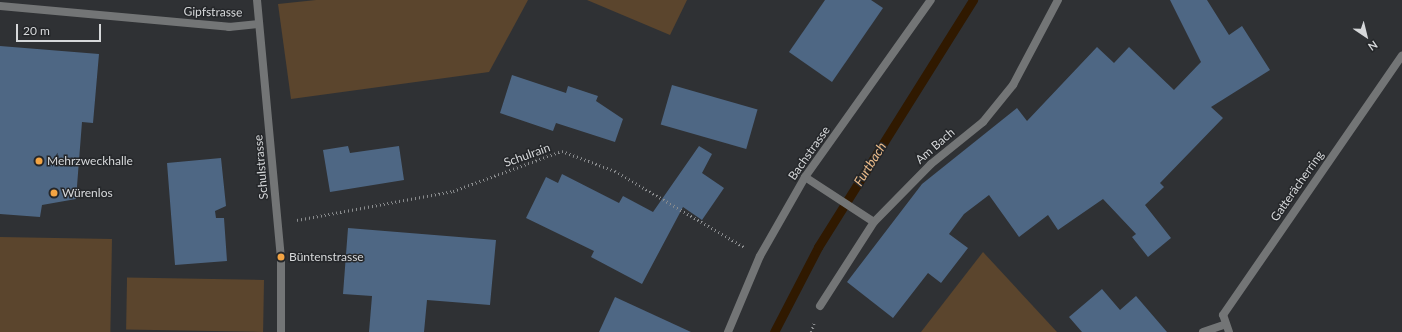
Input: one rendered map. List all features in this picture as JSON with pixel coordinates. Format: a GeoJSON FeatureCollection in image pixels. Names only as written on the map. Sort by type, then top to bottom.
{"type":"FeatureCollection","features":[{"type":"Feature","properties":{"kind":"street","name":"Schulstrasse"},"geometry":{"type":"LineString","coordinates":[[257,0],[278,223],[281,332]]}},
{"type":"Feature","properties":{"kind":"street","name":"Bachstrasse"},"geometry":{"type":"LineString","coordinates":[[728,332],[760,256],[805,177],[931,0]]}},
{"type":"Feature","properties":{"kind":"street","name":"Am Bach"},"geometry":{"type":"LineString","coordinates":[[820,306],[874,222],[931,164],[983,122],[1013,85],[1058,0]]}},
{"type":"Feature","properties":{"kind":"street","name":"Gipfstrasse"},"geometry":{"type":"LineString","coordinates":[[0,6],[229,27],[259,24]]}},
{"type":"Feature","properties":{"kind":"street","name":"Gatterächerring"},"geometry":{"type":"LineString","coordinates":[[1226,324],[1223,315],[1402,56]]}},
{"type":"Feature","properties":{"kind":"street"},"geometry":{"type":"LineString","coordinates":[[805,177],[864,214],[874,222]]}},
{"type":"Feature","properties":{"kind":"street"},"geometry":{"type":"LineString","coordinates":[[1203,332],[1226,324],[1229,332]]}},
{"type":"Feature","properties":{"kind":"path","name":"Schulrain"},"geometry":{"type":"LineString","coordinates":[[278,223],[453,191],[562,151],[615,170],[760,256]]}},
{"type":"Feature","properties":{"kind":"shaded area"},"geometry":{"type":"Polygon","coordinates":[[[316,0],[528,0],[489,72],[291,99],[278,4],[316,0]]]}},
{"type":"Feature","properties":{"kind":"shaded area"},"geometry":{"type":"Polygon","coordinates":[[[587,0],[687,0],[670,35],[587,0]]]}},
{"type":"Feature","properties":{"kind":"shaded area"},"geometry":{"type":"Polygon","coordinates":[[[0,237],[112,239],[110,332],[0,332],[0,237]]]}},
{"type":"Feature","properties":{"kind":"shaded area"},"geometry":{"type":"Polygon","coordinates":[[[983,252],[1057,332],[921,332],[983,252]]]}},
{"type":"Feature","properties":{"kind":"shaded area"},"geometry":{"type":"Polygon","coordinates":[[[127,278],[264,280],[263,332],[126,330],[127,278]]]}},
{"type":"Feature","properties":{"kind":"building"},"geometry":{"type":"Polygon","coordinates":[[[825,0],[871,0],[883,8],[832,82],[789,52],[825,0]]]}},
{"type":"Feature","properties":{"kind":"building"},"geometry":{"type":"Polygon","coordinates":[[[1170,0],[1207,0],[1229,35],[1242,26],[1270,70],[1211,107],[1223,118],[1160,183],[1164,187],[1145,205],[1171,238],[1148,257],[1132,237],[1136,234],[1103,199],[1058,230],[1048,215],[1019,237],[989,195],[964,214],[949,234],[968,248],[941,283],[928,273],[893,318],[847,282],[922,184],[1017,108],[1027,121],[1097,47],[1114,63],[1129,47],[1174,90],[1201,62],[1170,0]]]}},
{"type":"Feature","properties":{"kind":"building","name":"Mehrzweckhalle"},"geometry":{"type":"Polygon","coordinates":[[[0,46],[99,54],[93,123],[82,122],[76,199],[42,205],[40,217],[0,214],[0,46]]]}},
{"type":"Feature","properties":{"kind":"building"},"geometry":{"type":"Polygon","coordinates":[[[512,75],[566,93],[568,86],[598,96],[596,101],[623,119],[615,142],[556,123],[553,131],[500,113],[512,75]]]}},
{"type":"Feature","properties":{"kind":"building"},"geometry":{"type":"Polygon","coordinates":[[[672,85],[758,110],[746,149],[661,124],[672,85]]]}},
{"type":"Feature","properties":{"kind":"building"},"geometry":{"type":"Polygon","coordinates":[[[348,146],[350,153],[399,146],[404,180],[330,192],[323,150],[348,146]]]}},
{"type":"Feature","properties":{"kind":"building"},"geometry":{"type":"Polygon","coordinates":[[[699,146],[712,154],[702,173],[724,188],[702,220],[683,207],[642,284],[591,257],[594,251],[526,218],[546,177],[558,183],[562,174],[619,203],[623,196],[653,212],[699,146]]]}},
{"type":"Feature","properties":{"kind":"building"},"geometry":{"type":"Polygon","coordinates":[[[221,158],[226,206],[215,211],[216,218],[224,218],[227,261],[175,265],[167,163],[221,158]]]}},
{"type":"Feature","properties":{"kind":"building"},"geometry":{"type":"Polygon","coordinates":[[[348,228],[496,240],[490,305],[427,300],[424,332],[369,332],[372,296],[343,294],[348,228]]]}},
{"type":"Feature","properties":{"kind":"building"},"geometry":{"type":"Polygon","coordinates":[[[1102,289],[1120,310],[1136,296],[1167,332],[1082,332],[1069,317],[1102,289]]]}},
{"type":"Feature","properties":{"kind":"building"},"geometry":{"type":"Polygon","coordinates":[[[615,297],[691,332],[599,332],[615,297]]]}},
{"type":"Feature","properties":{"kind":"waterway","name":"Furtbach"},"geometry":{"type":"LineString","coordinates":[[774,332],[818,247],[973,0]]}},
{"type":"Feature","properties":{"kind":"place","name":"Mehrzweckhalle"},"geometry":{"type":"Point","coordinates":[39,161]}},
{"type":"Feature","properties":{"kind":"place","name":"Würenlos"},"geometry":{"type":"Point","coordinates":[54,193]}},
{"type":"Feature","properties":{"kind":"place","name":"Büntenstrasse"},"geometry":{"type":"Point","coordinates":[281,257]}}]}
